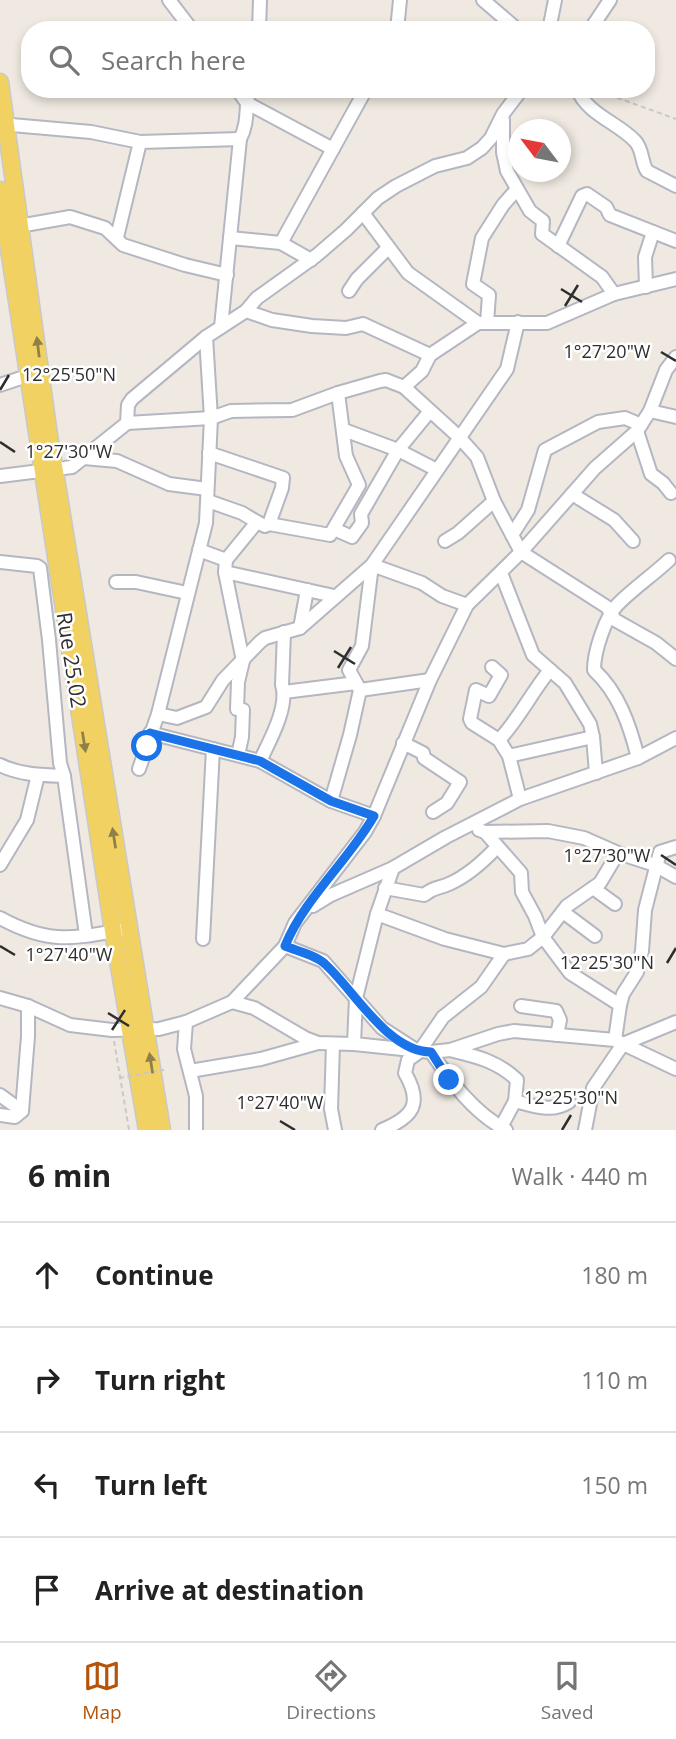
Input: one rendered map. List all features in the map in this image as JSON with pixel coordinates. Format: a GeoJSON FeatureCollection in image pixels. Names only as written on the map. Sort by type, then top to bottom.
{"type":"FeatureCollection","features":[{"type":"Feature","properties":{"kind":"main road"},"geometry":{"type":"LineString","coordinates":[[0,82],[2,124],[19,226],[49,471],[120,930],[138,1029],[162,1130]]}},
{"type":"Feature","properties":{"kind":"main road"},"geometry":{"type":"LineString","coordinates":[[0,190],[27,376],[49,471]]}},
{"type":"Feature","properties":{"kind":"main road"},"geometry":{"type":"LineString","coordinates":[[138,1029],[147,1130]]}},
{"type":"Feature","properties":{"kind":"street"},"geometry":{"type":"LineString","coordinates":[[169,0],[185,21]]}},
{"type":"Feature","properties":{"kind":"street"},"geometry":{"type":"LineString","coordinates":[[259,21],[260,0]]}},
{"type":"Feature","properties":{"kind":"street"},"geometry":{"type":"LineString","coordinates":[[398,21],[400,0]]}},
{"type":"Feature","properties":{"kind":"street"},"geometry":{"type":"LineString","coordinates":[[482,0],[507,21]]}},
{"type":"Feature","properties":{"kind":"street"},"geometry":{"type":"LineString","coordinates":[[550,21],[555,0]]}},
{"type":"Feature","properties":{"kind":"street"},"geometry":{"type":"LineString","coordinates":[[596,21],[610,0]]}},
{"type":"Feature","properties":{"kind":"street"},"geometry":{"type":"LineString","coordinates":[[243,98],[247,103],[333,149]]}},
{"type":"Feature","properties":{"kind":"street"},"geometry":{"type":"LineString","coordinates":[[221,327],[240,139],[247,122],[248,98]]}},
{"type":"Feature","properties":{"kind":"street"},"geometry":{"type":"LineString","coordinates":[[281,243],[361,98]]}},
{"type":"Feature","properties":{"kind":"street"},"geometry":{"type":"LineString","coordinates":[[127,423],[128,405],[132,399],[206,337],[246,312],[257,298],[311,260],[374,201],[435,166],[467,158],[475,153],[491,138],[503,114],[515,98]]}},
{"type":"Feature","properties":{"kind":"street"},"geometry":{"type":"LineString","coordinates":[[582,98],[601,118],[634,140],[640,148],[647,171],[676,186]]}},
{"type":"Feature","properties":{"kind":"street"},"geometry":{"type":"LineString","coordinates":[[503,114],[503,152],[507,171],[531,213],[543,221],[542,234],[602,277],[614,294]]}},
{"type":"Feature","properties":{"kind":"street"},"geometry":{"type":"LineString","coordinates":[[2,124],[91,131],[140,142],[240,139]]}},
{"type":"Feature","properties":{"kind":"street"},"geometry":{"type":"LineString","coordinates":[[117,237],[140,142]]}},
{"type":"Feature","properties":{"kind":"street"},"geometry":{"type":"LineString","coordinates":[[483,323],[489,295],[473,285],[481,241],[503,205],[517,189]]}},
{"type":"Feature","properties":{"kind":"street"},"geometry":{"type":"LineString","coordinates":[[558,246],[585,194],[606,207],[610,215],[676,241]]}},
{"type":"Feature","properties":{"kind":"street"},"geometry":{"type":"LineString","coordinates":[[363,213],[408,273],[419,283],[483,323]]}},
{"type":"Feature","properties":{"kind":"street"},"geometry":{"type":"LineString","coordinates":[[19,226],[70,217],[105,228],[123,245],[227,275]]}},
{"type":"Feature","properties":{"kind":"street"},"geometry":{"type":"LineString","coordinates":[[646,286],[645,257],[653,232]]}},
{"type":"Feature","properties":{"kind":"street"},"geometry":{"type":"LineString","coordinates":[[230,238],[281,243],[311,260]]}},
{"type":"Feature","properties":{"kind":"street"},"geometry":{"type":"LineString","coordinates":[[349,291],[357,279],[388,248]]}},
{"type":"Feature","properties":{"kind":"street"},"geometry":{"type":"LineString","coordinates":[[404,387],[422,371],[430,355],[483,323],[547,323],[614,294],[676,279]]}},
{"type":"Feature","properties":{"kind":"street"},"geometry":{"type":"LineString","coordinates":[[246,312],[272,320],[312,326],[346,328],[363,324],[430,355]]}},
{"type":"Feature","properties":{"kind":"street"},"geometry":{"type":"LineString","coordinates":[[158,715],[177,718],[206,706],[223,680],[265,638],[300,628],[372,565],[507,369],[518,322]]}},
{"type":"Feature","properties":{"kind":"street"},"geometry":{"type":"LineString","coordinates":[[139,769],[158,715],[206,523],[211,379],[206,337]]}},
{"type":"Feature","properties":{"kind":"street"},"geometry":{"type":"LineString","coordinates":[[0,998],[28,1006],[70,1025],[113,1030],[159,1029],[186,1022],[232,1002],[285,946],[295,923],[356,845],[374,816],[430,680],[467,605],[522,552],[594,468],[639,428],[650,411],[666,370],[676,357]]}},
{"type":"Feature","properties":{"kind":"street"},"geometry":{"type":"LineString","coordinates":[[0,385],[27,376]]}},
{"type":"Feature","properties":{"kind":"street"},"geometry":{"type":"LineString","coordinates":[[0,476],[72,467],[127,423],[211,418],[231,411],[292,411],[338,393],[386,380],[404,387],[459,437],[480,462],[494,501],[522,552],[607,607],[620,624],[656,643],[676,659]]}},
{"type":"Feature","properties":{"kind":"street"},"geometry":{"type":"LineString","coordinates":[[84,458],[117,461],[169,484],[208,495],[263,523],[330,535],[359,485],[346,456],[338,393]]}},
{"type":"Feature","properties":{"kind":"street"},"geometry":{"type":"LineString","coordinates":[[334,529],[352,537],[362,523],[361,514],[398,450],[430,411]]}},
{"type":"Feature","properties":{"kind":"street"},"geometry":{"type":"LineString","coordinates":[[650,411],[676,417]]}},
{"type":"Feature","properties":{"kind":"street"},"geometry":{"type":"LineString","coordinates":[[512,535],[528,510],[545,450],[598,422],[625,418],[639,428],[651,474],[671,493]]}},
{"type":"Feature","properties":{"kind":"street"},"geometry":{"type":"LineString","coordinates":[[344,430],[398,450],[437,470]]}},
{"type":"Feature","properties":{"kind":"street"},"geometry":{"type":"LineString","coordinates":[[209,453],[283,478],[282,488],[263,523],[225,566]]}},
{"type":"Feature","properties":{"kind":"street"},"geometry":{"type":"LineString","coordinates":[[572,494],[614,520],[633,541]]}},
{"type":"Feature","properties":{"kind":"street"},"geometry":{"type":"LineString","coordinates":[[445,541],[494,501]]}},
{"type":"Feature","properties":{"kind":"street"},"geometry":{"type":"LineString","coordinates":[[199,550],[225,566],[334,596]]}},
{"type":"Feature","properties":{"kind":"street"},"geometry":{"type":"LineString","coordinates":[[638,758],[623,713],[604,681],[594,670],[593,656],[610,614],[617,604],[669,560]]}},
{"type":"Feature","properties":{"kind":"street"},"geometry":{"type":"LineString","coordinates":[[0,562],[40,568],[60,763],[86,935]]}},
{"type":"Feature","properties":{"kind":"street"},"geometry":{"type":"LineString","coordinates":[[372,565],[422,583],[442,596],[467,605]]}},
{"type":"Feature","properties":{"kind":"street"},"geometry":{"type":"LineString","coordinates":[[331,801],[350,735],[358,687],[349,670],[362,646],[372,565]]}},
{"type":"Feature","properties":{"kind":"street"},"geometry":{"type":"LineString","coordinates":[[225,566],[243,661],[238,682],[237,709],[243,710],[242,737],[237,755]]}},
{"type":"Feature","properties":{"kind":"street"},"geometry":{"type":"LineString","coordinates":[[501,573],[533,655],[565,683],[587,718],[593,737],[596,773]]}},
{"type":"Feature","properties":{"kind":"street"},"geometry":{"type":"LineString","coordinates":[[116,582],[136,582],[187,593]]}},
{"type":"Feature","properties":{"kind":"street"},"geometry":{"type":"LineString","coordinates":[[300,628],[307,590]]}},
{"type":"Feature","properties":{"kind":"street"},"geometry":{"type":"LineString","coordinates":[[260,761],[277,723],[284,692],[284,632]]}},
{"type":"Feature","properties":{"kind":"street"},"geometry":{"type":"LineString","coordinates":[[492,667],[501,675],[489,696],[476,690],[470,719],[499,740],[509,756],[520,799]]}},
{"type":"Feature","properties":{"kind":"street"},"geometry":{"type":"LineString","coordinates":[[499,740],[514,725],[536,687],[550,670]]}},
{"type":"Feature","properties":{"kind":"street"},"geometry":{"type":"LineString","coordinates":[[284,692],[430,680]]}},
{"type":"Feature","properties":{"kind":"street"},"geometry":{"type":"LineString","coordinates":[[150,733],[260,761],[331,801],[374,816]]}},
{"type":"Feature","properties":{"kind":"street"},"geometry":{"type":"LineString","coordinates":[[509,756],[593,737]]}},
{"type":"Feature","properties":{"kind":"street"},"geometry":{"type":"LineString","coordinates":[[304,912],[331,895],[393,868],[520,799],[638,758],[676,738]]}},
{"type":"Feature","properties":{"kind":"street"},"geometry":{"type":"LineString","coordinates":[[403,743],[423,753],[424,758],[460,782],[447,803],[433,812]]}},
{"type":"Feature","properties":{"kind":"street"},"geometry":{"type":"LineString","coordinates":[[203,939],[213,749]]}},
{"type":"Feature","properties":{"kind":"street"},"geometry":{"type":"LineString","coordinates":[[3,768],[38,775],[64,776]]}},
{"type":"Feature","properties":{"kind":"street"},"geometry":{"type":"LineString","coordinates":[[0,865],[27,820],[38,775]]}},
{"type":"Feature","properties":{"kind":"street"},"geometry":{"type":"LineString","coordinates":[[468,825],[485,832],[556,832],[584,838],[655,865],[676,877]]}},
{"type":"Feature","properties":{"kind":"street"},"geometry":{"type":"LineString","coordinates":[[485,832],[521,873],[522,892],[543,937],[570,973],[620,1005]]}},
{"type":"Feature","properties":{"kind":"street"},"geometry":{"type":"LineString","coordinates":[[385,888],[424,895],[434,887],[446,886],[483,863],[497,847]]}},
{"type":"Feature","properties":{"kind":"street"},"geometry":{"type":"LineString","coordinates":[[585,1130],[593,1088],[619,1042],[620,1005],[637,972],[642,951],[645,910],[655,865],[660,852],[676,847]]}},
{"type":"Feature","properties":{"kind":"street"},"geometry":{"type":"LineString","coordinates":[[377,914],[445,939],[504,954],[528,949],[543,937],[567,906],[600,883],[618,853]]}},
{"type":"Feature","properties":{"kind":"street"},"geometry":{"type":"LineString","coordinates":[[354,1044],[356,998],[377,914],[393,868]]}},
{"type":"Feature","properties":{"kind":"street"},"geometry":{"type":"LineString","coordinates":[[593,888],[615,904]]}},
{"type":"Feature","properties":{"kind":"street"},"geometry":{"type":"LineString","coordinates":[[563,912],[595,936]]}},
{"type":"Feature","properties":{"kind":"street"},"geometry":{"type":"LineString","coordinates":[[0,918],[55,938],[120,930]]}},
{"type":"Feature","properties":{"kind":"street"},"geometry":{"type":"LineString","coordinates":[[285,946],[323,961],[382,1028],[425,1052],[477,1111],[497,1128],[515,1101],[515,1078],[486,1059],[450,1050]]}},
{"type":"Feature","properties":{"kind":"street"},"geometry":{"type":"LineString","coordinates":[[382,1130],[397,1127],[415,1103],[415,1092],[405,1073],[408,1060],[425,1052],[443,1017],[481,987],[504,954]]}},
{"type":"Feature","properties":{"kind":"street"},"geometry":{"type":"LineString","coordinates":[[232,1002],[254,1008],[318,1043],[425,1052],[450,1050],[514,1031],[619,1042],[676,1069]]}},
{"type":"Feature","properties":{"kind":"street"},"geometry":{"type":"LineString","coordinates":[[0,1115],[18,1116],[22,1111],[28,1006]]}},
{"type":"Feature","properties":{"kind":"street"},"geometry":{"type":"LineString","coordinates":[[521,1006],[556,1011],[560,1020],[557,1035]]}},
{"type":"Feature","properties":{"kind":"street"},"geometry":{"type":"LineString","coordinates":[[186,1022],[184,1049],[196,1096],[196,1130]]}},
{"type":"Feature","properties":{"kind":"street"},"geometry":{"type":"LineString","coordinates":[[619,1042],[676,1022]]}},
{"type":"Feature","properties":{"kind":"street"},"geometry":{"type":"LineString","coordinates":[[190,1070],[261,1059],[318,1043]]}},
{"type":"Feature","properties":{"kind":"street"},"geometry":{"type":"LineString","coordinates":[[332,1044],[331,1109],[335,1130]]}},
{"type":"Feature","properties":{"kind":"street"},"geometry":{"type":"LineString","coordinates":[[0,1095],[22,1111]]}},
{"type":"Feature","properties":{"kind":"street"},"geometry":{"type":"LineString","coordinates":[[515,1101],[545,1108],[561,1107],[569,1102]]}},
{"type":"Feature","properties":{"kind":"path"},"geometry":{"type":"LineString","coordinates":[[618,98],[676,119]]}},
{"type":"Feature","properties":{"kind":"path"},"geometry":{"type":"LineString","coordinates":[[113,1030],[129,1130]]}},
{"type":"Feature","properties":{"kind":"path"},"geometry":{"type":"LineString","coordinates":[[119,1078],[164,1070]]}},
{"type":"Feature","properties":{"kind":"route"},"geometry":{"type":"LineString","coordinates":[[147,746],[150,733],[260,761],[331,801],[374,816],[356,845],[295,923],[285,946],[323,961],[382,1028],[419,1052],[431,1052],[449,1080]]}}]}
